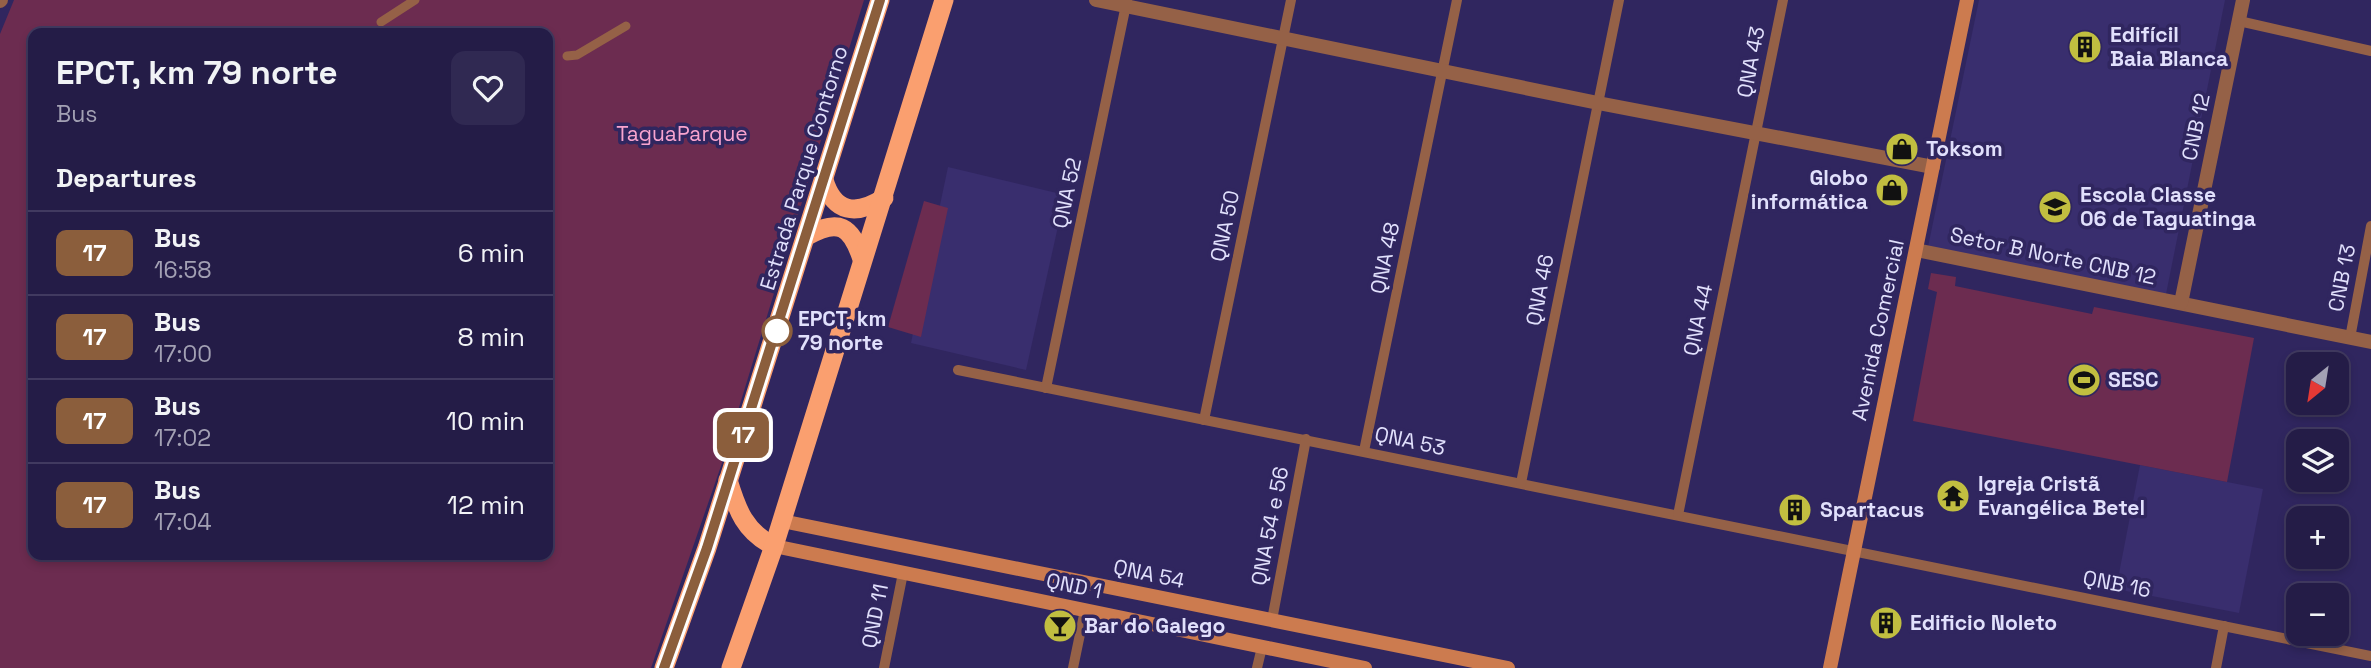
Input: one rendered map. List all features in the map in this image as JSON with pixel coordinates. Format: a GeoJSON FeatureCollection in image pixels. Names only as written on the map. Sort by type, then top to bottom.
{"type":"FeatureCollection","features":[{"type":"Feature","properties":{"kind":"highway","name":"Estrada Parque Contorno"},"geometry":{"type":"LineString","coordinates":[[664,668],[729,480],[880,0]]}},
{"type":"Feature","properties":{"kind":"highway"},"geometry":{"type":"LineString","coordinates":[[731,668],[782,521],[944,0]]}},
{"type":"Feature","properties":{"kind":"highway"},"geometry":{"type":"LineString","coordinates":[[824,180],[831,198],[846,207],[867,208],[884,198]]}},
{"type":"Feature","properties":{"kind":"highway"},"geometry":{"type":"LineString","coordinates":[[807,236],[827,227],[843,228],[853,237],[862,259]]}},
{"type":"Feature","properties":{"kind":"highway"},"geometry":{"type":"LineString","coordinates":[[729,480],[737,508],[748,526],[762,540],[774,546]]}},
{"type":"Feature","properties":{"kind":"main road","name":"Avenida Comercial"},"geometry":{"type":"LineString","coordinates":[[1830,668],[1966,0]]}},
{"type":"Feature","properties":{"kind":"main road","name":"QNA 54"},"geometry":{"type":"LineString","coordinates":[[782,521],[1508,668]]}},
{"type":"Feature","properties":{"kind":"main road"},"geometry":{"type":"LineString","coordinates":[[850,562],[847,551],[857,536]]}},
{"type":"Feature","properties":{"kind":"main road","name":"QND 1"},"geometry":{"type":"LineString","coordinates":[[774,546],[1366,668]]}},
{"type":"Feature","properties":{"kind":"main road"},"geometry":{"type":"LineString","coordinates":[[1335,662],[1345,649],[1341,634]]}},
{"type":"Feature","properties":{"kind":"main road"},"geometry":{"type":"LineString","coordinates":[[1366,668],[1365,654],[1376,641]]}},
{"type":"Feature","properties":{"kind":"street"},"geometry":{"type":"LineString","coordinates":[[381,22],[415,0]]}},
{"type":"Feature","properties":{"kind":"street"},"geometry":{"type":"LineString","coordinates":[[1096,0],[1127,3],[1443,72],[1933,167]]}},
{"type":"Feature","properties":{"kind":"street","name":"QNA 50"},"geometry":{"type":"LineString","coordinates":[[1204,420],[1291,0]]}},
{"type":"Feature","properties":{"kind":"street","name":"QNA 48"},"geometry":{"type":"LineString","coordinates":[[1364,451],[1457,0]]}},
{"type":"Feature","properties":{"kind":"street","name":"QNA 46"},"geometry":{"type":"LineString","coordinates":[[1521,483],[1619,0]]}},
{"type":"Feature","properties":{"kind":"street","name":"QNA 43"},"geometry":{"type":"LineString","coordinates":[[1756,132],[1783,0]]}},
{"type":"Feature","properties":{"kind":"street","name":"CNB 12"},"geometry":{"type":"LineString","coordinates":[[2180,303],[2243,0]]}},
{"type":"Feature","properties":{"kind":"street","name":"QNA 52"},"geometry":{"type":"LineString","coordinates":[[1045,388],[1127,3]]}},
{"type":"Feature","properties":{"kind":"street"},"geometry":{"type":"LineString","coordinates":[[2239,21],[2371,51]]}},
{"type":"Feature","properties":{"kind":"street"},"geometry":{"type":"LineString","coordinates":[[567,56],[577,55],[626,26]]}},
{"type":"Feature","properties":{"kind":"street","name":"QNA 44"},"geometry":{"type":"LineString","coordinates":[[1678,515],[1756,132]]}},
{"type":"Feature","properties":{"kind":"street","name":"CNB 13"},"geometry":{"type":"LineString","coordinates":[[2350,338],[2371,226]]}},
{"type":"Feature","properties":{"kind":"street","name":"Setor B Norte CNB 12"},"geometry":{"type":"LineString","coordinates":[[1916,250],[2371,342]]}},
{"type":"Feature","properties":{"kind":"street","name":"QNA 53"},"geometry":{"type":"LineString","coordinates":[[958,370],[1855,551]]}},
{"type":"Feature","properties":{"kind":"street","name":"QNA 54 e 56"},"geometry":{"type":"LineString","coordinates":[[1272,620],[1306,439]]}},
{"type":"Feature","properties":{"kind":"street","name":"QNB 16"},"geometry":{"type":"LineString","coordinates":[[1855,551],[2371,656]]}},
{"type":"Feature","properties":{"kind":"street","name":"QND 11"},"geometry":{"type":"LineString","coordinates":[[884,668],[903,573]]}},
{"type":"Feature","properties":{"kind":"street"},"geometry":{"type":"LineString","coordinates":[[1073,668],[1085,610]]}},
{"type":"Feature","properties":{"kind":"street"},"geometry":{"type":"LineString","coordinates":[[2216,668],[2224,626]]}},
{"type":"Feature","properties":{"kind":"street"},"geometry":{"type":"LineString","coordinates":[[1258,668],[1262,647]]}},
{"type":"Feature","properties":{"kind":"shaded area"},"geometry":{"type":"Polygon","coordinates":[[[1979,0],[2225,0],[2166,294],[1928,247],[1979,0]]]}},
{"type":"Feature","properties":{"kind":"shaded area"},"geometry":{"type":"Polygon","coordinates":[[[948,167],[1065,195],[1026,370],[911,343],[948,167]]]}},
{"type":"Feature","properties":{"kind":"shaded area"},"geometry":{"type":"Polygon","coordinates":[[[2140,465],[2263,489],[2239,613],[2116,589],[2140,465]]]}},
{"type":"Feature","properties":{"kind":"green space","name":"TaguaParque"},"geometry":{"type":"Polygon","coordinates":[[[14,0],[864,0],[721,466],[651,668],[0,668],[0,34],[14,0]]]}},
{"type":"Feature","properties":{"kind":"green space"},"geometry":{"type":"Polygon","coordinates":[[[924,201],[948,208],[921,337],[888,327],[924,201]]]}},
{"type":"Feature","properties":{"kind":"green space","name":"SESC"},"geometry":{"type":"Polygon","coordinates":[[[1931,273],[1956,277],[1955,286],[2092,314],[2094,307],[2254,338],[2227,482],[1913,421],[1937,292],[1928,289],[1931,273]]]}},
{"type":"Feature","properties":{"kind":"bus line","name":"17"},"geometry":{"type":"LineString","coordinates":[[664,668],[707,548],[880,0]]}},
{"type":"Feature","properties":{"kind":"place","name":"Edifícil Baia Blanca"},"geometry":{"type":"Point","coordinates":[2085,47]}},
{"type":"Feature","properties":{"kind":"place","name":"Toksom"},"geometry":{"type":"Point","coordinates":[1902,149]}},
{"type":"Feature","properties":{"kind":"place","name":"Globo informática"},"geometry":{"type":"Point","coordinates":[1892,190]}},
{"type":"Feature","properties":{"kind":"place","name":"Escola Classe 06 de Taguatinga"},"geometry":{"type":"Point","coordinates":[2055,207]}},
{"type":"Feature","properties":{"kind":"place","name":"EPCT, km 79 norte"},"geometry":{"type":"Point","coordinates":[777,331]}},
{"type":"Feature","properties":{"kind":"place","name":"SESC"},"geometry":{"type":"Point","coordinates":[2084,380]}},
{"type":"Feature","properties":{"kind":"place","name":"Igreja Cristã Evangélica Betel"},"geometry":{"type":"Point","coordinates":[1953,496]}},
{"type":"Feature","properties":{"kind":"place","name":"Spartacus"},"geometry":{"type":"Point","coordinates":[1795,510]}},
{"type":"Feature","properties":{"kind":"place","name":"Edificio Noleto"},"geometry":{"type":"Point","coordinates":[1886,623]}},
{"type":"Feature","properties":{"kind":"place","name":"Bar do Galego"},"geometry":{"type":"Point","coordinates":[1060,626]}}]}
